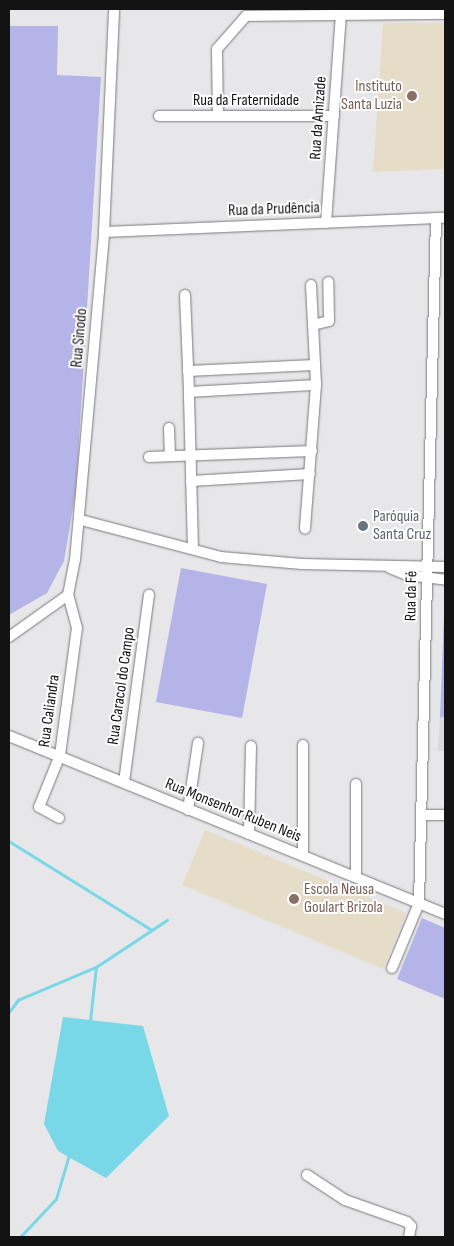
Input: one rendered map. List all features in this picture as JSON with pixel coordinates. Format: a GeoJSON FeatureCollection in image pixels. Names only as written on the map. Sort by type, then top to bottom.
{"type":"FeatureCollection","features":[{"type":"Feature","properties":{"kind":"street","name":"Rua Sinodo"},"geometry":{"type":"LineString","coordinates":[[68,595],[81,520],[104,232],[114,9]]}},
{"type":"Feature","properties":{"kind":"street"},"geometry":{"type":"LineString","coordinates":[[218,116],[217,49],[246,12],[341,15],[389,12],[445,14]]}},
{"type":"Feature","properties":{"kind":"street","name":"Rua da Amizade"},"geometry":{"type":"LineString","coordinates":[[326,223],[341,15]]}},
{"type":"Feature","properties":{"kind":"street","name":"Rua da Fraternidade"},"geometry":{"type":"LineString","coordinates":[[159,116],[334,116]]}},
{"type":"Feature","properties":{"kind":"street","name":"Rua da Prudência"},"geometry":{"type":"LineString","coordinates":[[104,232],[441,219]]}},
{"type":"Feature","properties":{"kind":"street","name":"Rua da Fé"},"geometry":{"type":"LineString","coordinates":[[392,968],[419,903],[428,566],[441,219]]}},
{"type":"Feature","properties":{"kind":"street"},"geometry":{"type":"LineString","coordinates":[[313,325],[329,321],[328,282]]}},
{"type":"Feature","properties":{"kind":"street"},"geometry":{"type":"LineString","coordinates":[[305,528],[316,385],[311,285]]}},
{"type":"Feature","properties":{"kind":"street"},"geometry":{"type":"LineString","coordinates":[[185,295],[193,549]]}},
{"type":"Feature","properties":{"kind":"street"},"geometry":{"type":"LineString","coordinates":[[188,371],[315,365]]}},
{"type":"Feature","properties":{"kind":"street"},"geometry":{"type":"LineString","coordinates":[[189,392],[316,385]]}},
{"type":"Feature","properties":{"kind":"street"},"geometry":{"type":"LineString","coordinates":[[170,428],[170,456]]}},
{"type":"Feature","properties":{"kind":"street"},"geometry":{"type":"LineString","coordinates":[[149,457],[312,451]]}},
{"type":"Feature","properties":{"kind":"street"},"geometry":{"type":"LineString","coordinates":[[191,481],[310,474]]}},
{"type":"Feature","properties":{"kind":"street"},"geometry":{"type":"LineString","coordinates":[[81,520],[230,558],[389,568],[445,567]]}},
{"type":"Feature","properties":{"kind":"street"},"geometry":{"type":"LineString","coordinates":[[389,568],[428,579],[445,580]]}},
{"type":"Feature","properties":{"kind":"street"},"geometry":{"type":"LineString","coordinates":[[9,637],[68,595]]}},
{"type":"Feature","properties":{"kind":"street","name":"Rua Caliandra"},"geometry":{"type":"LineString","coordinates":[[59,818],[40,807],[60,755],[77,628],[68,595]]}},
{"type":"Feature","properties":{"kind":"street","name":"Rua Caracol do Campo"},"geometry":{"type":"LineString","coordinates":[[124,782],[149,595]]}},
{"type":"Feature","properties":{"kind":"street","name":"Rua Monsenhor Ruben Neis"},"geometry":{"type":"LineString","coordinates":[[9,736],[60,755],[188,810],[445,914]]}},
{"type":"Feature","properties":{"kind":"street"},"geometry":{"type":"LineString","coordinates":[[188,810],[198,743]]}},
{"type":"Feature","properties":{"kind":"street"},"geometry":{"type":"LineString","coordinates":[[303,856],[304,745]]}},
{"type":"Feature","properties":{"kind":"street"},"geometry":{"type":"LineString","coordinates":[[249,834],[251,746]]}},
{"type":"Feature","properties":{"kind":"street"},"geometry":{"type":"LineString","coordinates":[[356,784],[356,878]]}},
{"type":"Feature","properties":{"kind":"street"},"geometry":{"type":"LineString","coordinates":[[422,815],[445,815]]}},
{"type":"Feature","properties":{"kind":"street"},"geometry":{"type":"LineString","coordinates":[[307,1175],[345,1200],[409,1223],[408,1237]]}},
{"type":"Feature","properties":{"kind":"shaded area","name":"Instituto Santa Luzia"},"geometry":{"type":"Polygon","coordinates":[[[383,23],[445,23],[445,169],[373,172],[383,23]]]}},
{"type":"Feature","properties":{"kind":"shaded area"},"geometry":{"type":"Polygon","coordinates":[[[9,26],[58,26],[57,75],[101,77],[76,490],[64,561],[47,593],[9,615],[9,26]]]}},
{"type":"Feature","properties":{"kind":"shaded area"},"geometry":{"type":"Polygon","coordinates":[[[181,568],[267,584],[242,718],[156,702],[181,568]]]}},
{"type":"Feature","properties":{"kind":"shaded area"},"geometry":{"type":"Polygon","coordinates":[[[445,589],[445,717],[440,717],[445,589]]]}},
{"type":"Feature","properties":{"kind":"shaded area"},"geometry":{"type":"Polygon","coordinates":[[[440,717],[445,717],[445,751],[438,751],[440,717]]]}},
{"type":"Feature","properties":{"kind":"shaded area","name":"Escola Neusa Goulart Brizola"},"geometry":{"type":"Polygon","coordinates":[[[205,830],[406,913],[383,969],[182,885],[205,830]]]}},
{"type":"Feature","properties":{"kind":"shaded area"},"geometry":{"type":"Polygon","coordinates":[[[422,918],[445,928],[445,999],[397,979],[422,918]]]}},
{"type":"Feature","properties":{"kind":"shaded area"},"geometry":{"type":"Polygon","coordinates":[[[63,1017],[143,1026],[169,1116],[106,1178],[58,1151],[44,1124],[63,1017]]]}},
{"type":"Feature","properties":{"kind":"waterway"},"geometry":{"type":"LineString","coordinates":[[9,841],[152,930]]}},
{"type":"Feature","properties":{"kind":"waterway"},"geometry":{"type":"LineString","coordinates":[[9,1012],[18,1000],[96,967],[167,920]]}},
{"type":"Feature","properties":{"kind":"waterway"},"geometry":{"type":"LineString","coordinates":[[90,1021],[96,967]]}},
{"type":"Feature","properties":{"kind":"waterway"},"geometry":{"type":"LineString","coordinates":[[20,1237],[56,1199],[69,1155]]}},
{"type":"Feature","properties":{"kind":"place","name":"Instituto Santa Luzia"},"geometry":{"type":"Point","coordinates":[412,96]}},
{"type":"Feature","properties":{"kind":"place","name":"Paróquia Santa Cruz"},"geometry":{"type":"Point","coordinates":[363,526]}},
{"type":"Feature","properties":{"kind":"place","name":"Escola Neusa Goulart Brizola"},"geometry":{"type":"Point","coordinates":[294,899]}}]}
